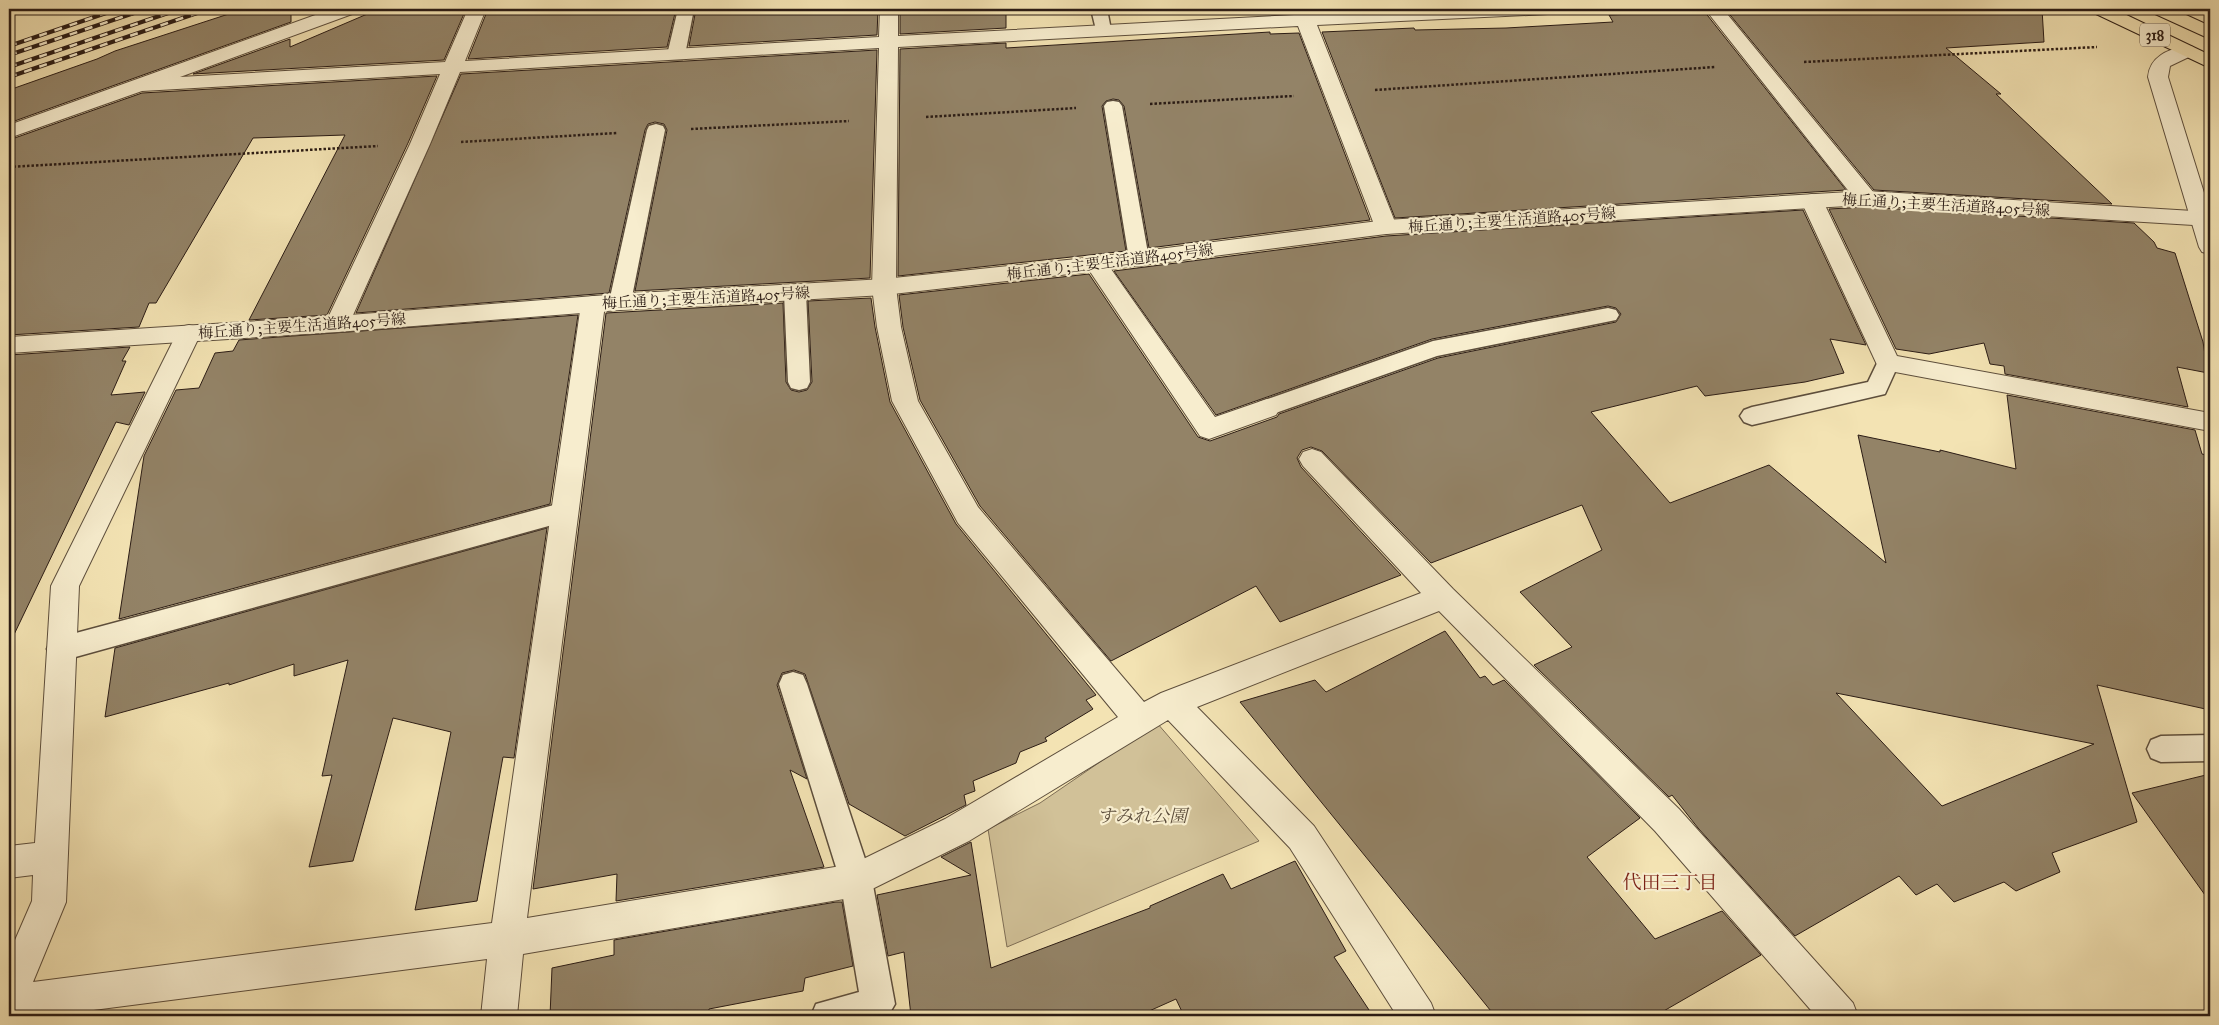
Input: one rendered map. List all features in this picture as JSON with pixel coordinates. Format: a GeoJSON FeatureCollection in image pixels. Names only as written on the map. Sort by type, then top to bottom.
{"type":"FeatureCollection","features":[{"type":"Feature","properties":{"kind":"main road","name":"318"},"geometry":{"type":"LineString","coordinates":[[2100,9],[2210,62]]}},
{"type":"Feature","properties":{"kind":"main road","name":"318"},"geometry":{"type":"LineString","coordinates":[[2159,9],[2210,33]]}},
{"type":"Feature","properties":{"kind":"street"},"geometry":{"type":"LineString","coordinates":[[9,132],[349,9]]}},
{"type":"Feature","properties":{"kind":"street"},"geometry":{"type":"LineString","coordinates":[[337,324],[420,144],[477,9]]}},
{"type":"Feature","properties":{"kind":"street"},"geometry":{"type":"LineString","coordinates":[[888,9],[884,287],[889,328],[905,401],[968,515],[1140,720]]}},
{"type":"Feature","properties":{"kind":"street"},"geometry":{"type":"LineString","coordinates":[[138,85],[1103,30],[1303,14],[1548,9]]}},
{"type":"Feature","properties":{"kind":"street"},"geometry":{"type":"LineString","coordinates":[[1714,9],[1866,198]]}},
{"type":"Feature","properties":{"kind":"street"},"geometry":{"type":"LineString","coordinates":[[1303,14],[1386,228]]}},
{"type":"Feature","properties":{"kind":"street"},"geometry":{"type":"LineString","coordinates":[[2186,51],[2163,60],[2158,69],[2158,77],[2205,218],[2210,247]]}},
{"type":"Feature","properties":{"kind":"street","name":"梅丘通り;主要生活道路405号線"},"geometry":{"type":"LineString","coordinates":[[9,345],[337,324],[606,303],[884,287],[1139,259],[1386,228],[1812,201],[1866,198],[2205,218]]}},
{"type":"Feature","properties":{"kind":"street"},"geometry":{"type":"LineString","coordinates":[[1812,201],[1888,363],[2210,422]]}},
{"type":"Feature","properties":{"kind":"street"},"geometry":{"type":"LineString","coordinates":[[1096,264],[1209,429],[1267,408]]}},
{"type":"Feature","properties":{"kind":"street"},"geometry":{"type":"LineString","coordinates":[[499,1016],[507,939],[565,512],[606,303]]}},
{"type":"Feature","properties":{"kind":"street"},"geometry":{"type":"LineString","coordinates":[[9,995],[49,902],[65,586],[189,333]]}},
{"type":"Feature","properties":{"kind":"street"},"geometry":{"type":"LineString","coordinates":[[1312,460],[1443,597],[1667,820],[1840,1016]]}},
{"type":"Feature","properties":{"kind":"street"},"geometry":{"type":"LineString","coordinates":[[9,1003],[507,939],[856,880],[957,830],[1140,720],[1172,703],[1443,597]]}},
{"type":"Feature","properties":{"kind":"street"},"geometry":{"type":"LineString","coordinates":[[1172,703],[1302,837],[1418,1016]]}},
{"type":"Feature","properties":{"kind":"street"},"geometry":{"type":"LineString","coordinates":[[9,862],[50,857]]}},
{"type":"Feature","properties":{"kind":"lane"},"geometry":{"type":"LineString","coordinates":[[676,55],[686,9]]}},
{"type":"Feature","properties":{"kind":"lane"},"geometry":{"type":"LineString","coordinates":[[1099,9],[1103,30]]}},
{"type":"Feature","properties":{"kind":"lane"},"geometry":{"type":"LineString","coordinates":[[1113,106],[1139,259]]}},
{"type":"Feature","properties":{"kind":"lane"},"geometry":{"type":"LineString","coordinates":[[606,303],[656,130]]}},
{"type":"Feature","properties":{"kind":"lane"},"geometry":{"type":"LineString","coordinates":[[795,293],[798,382]]}},
{"type":"Feature","properties":{"kind":"lane"},"geometry":{"type":"LineString","coordinates":[[1267,408],[1433,350],[1608,315]]}},
{"type":"Feature","properties":{"kind":"lane"},"geometry":{"type":"LineString","coordinates":[[1752,416],[1876,388],[1888,363]]}},
{"type":"Feature","properties":{"kind":"lane"},"geometry":{"type":"LineString","coordinates":[[61,649],[565,512]]}},
{"type":"Feature","properties":{"kind":"lane"},"geometry":{"type":"LineString","coordinates":[[793,684],[856,880],[878,1010],[828,1016]]}},
{"type":"Feature","properties":{"kind":"lane"},"geometry":{"type":"LineString","coordinates":[[2160,749],[2210,748]]}},
{"type":"Feature","properties":{"kind":"path"},"geometry":{"type":"LineString","coordinates":[[1758,64],[2097,47]]}},
{"type":"Feature","properties":{"kind":"green space","name":"すみれ公園"},"geometry":{"type":"Polygon","coordinates":[[[1157,723],[1259,841],[1007,947],[988,829],[1040,803],[1157,723]]]}},
{"type":"Feature","properties":{"kind":"building"},"geometry":{"type":"Polygon","coordinates":[[[244,9],[291,9],[291,22],[9,123],[9,90],[115,51],[244,9]]]}},
{"type":"Feature","properties":{"kind":"building"},"geometry":{"type":"Polygon","coordinates":[[[379,9],[466,9],[444,60],[193,74],[290,39],[290,47],[379,9]]]}},
{"type":"Feature","properties":{"kind":"building"},"geometry":{"type":"Polygon","coordinates":[[[488,9],[676,9],[667,47],[468,59],[488,9]]]}},
{"type":"Feature","properties":{"kind":"building"},"geometry":{"type":"Polygon","coordinates":[[[696,9],[878,9],[877,35],[689,46],[696,9]]]}},
{"type":"Feature","properties":{"kind":"building"},"geometry":{"type":"Polygon","coordinates":[[[900,9],[1006,9],[1006,28],[900,34],[900,9]]]}},
{"type":"Feature","properties":{"kind":"building"},"geometry":{"type":"Polygon","coordinates":[[[2042,9],[2044,42],[1946,48],[2001,94],[1996,94],[2112,204],[1874,190],[1726,10],[2042,9]]]}},
{"type":"Feature","properties":{"kind":"building"},"geometry":{"type":"Polygon","coordinates":[[[1704,11],[1846,190],[1395,218],[1322,32],[1414,28],[1415,30],[1506,28],[1613,22],[1609,15],[1704,11]]]}},
{"type":"Feature","properties":{"kind":"building"},"geometry":{"type":"Polygon","coordinates":[[[1270,32],[1270,34],[1299,33],[1370,220],[1149,248],[1124,106],[1119,100],[1113,99],[1106,101],[1102,106],[1126,251],[898,276],[900,49],[1006,43],[1006,48],[1270,32]]]}},
{"type":"Feature","properties":{"kind":"building"},"geometry":{"type":"Polygon","coordinates":[[[877,50],[870,278],[635,291],[667,130],[664,124],[655,122],[648,124],[645,130],[609,293],[356,313],[461,74],[877,50]]]}},
{"type":"Feature","properties":{"kind":"building"},"geometry":{"type":"Polygon","coordinates":[[[437,76],[408,143],[327,315],[249,320],[345,135],[253,138],[156,303],[149,303],[139,327],[9,335],[9,140],[142,93],[437,76]]]}},
{"type":"Feature","properties":{"kind":"building"},"geometry":{"type":"Polygon","coordinates":[[[1866,207],[2134,223],[2154,242],[2157,248],[2175,253],[2203,342],[2208,373],[2177,367],[2188,407],[2005,374],[2004,366],[1990,364],[1984,343],[1929,354],[1896,349],[1829,209],[1866,207]]]}},
{"type":"Feature","properties":{"kind":"building"},"geometry":{"type":"Polygon","coordinates":[[[1803,210],[1866,345],[1830,339],[1844,373],[1805,382],[1705,396],[1697,386],[1591,412],[1670,503],[1769,465],[1886,563],[1858,435],[1940,452],[1940,450],[2016,469],[2007,395],[2195,430],[2202,454],[2210,456],[2210,710],[2097,685],[2137,822],[2052,853],[2060,872],[2016,891],[2004,882],[1954,902],[1937,884],[1916,895],[1899,876],[1795,936],[1698,828],[1672,795],[1669,797],[1534,665],[1572,647],[1520,592],[1602,550],[1582,505],[1431,563],[1322,451],[1311,447],[1302,450],[1297,458],[1301,467],[1401,575],[1280,622],[1256,586],[1111,661],[980,506],[920,400],[903,327],[899,295],[1089,274],[1198,437],[1210,441],[1277,417],[1279,414],[1438,358],[1616,322],[1621,314],[1616,308],[1608,306],[1432,339],[1216,415],[1114,271],[1386,236],[1803,210]],[[1836,693],[1942,806],[2094,744],[1836,693]]]}},
{"type":"Feature","properties":{"kind":"building"},"geometry":{"type":"Polygon","coordinates":[[[871,298],[890,402],[956,524],[1096,695],[1086,700],[1093,709],[1045,738],[1047,741],[1020,752],[1016,763],[973,781],[975,791],[964,795],[966,805],[905,836],[849,804],[805,674],[794,670],[782,673],[777,685],[807,779],[790,770],[824,867],[616,901],[617,874],[533,889],[606,313],[783,303],[786,382],[791,390],[799,392],[807,390],[812,382],[808,301],[871,298]]]}},
{"type":"Feature","properties":{"kind":"building"},"geometry":{"type":"Polygon","coordinates":[[[578,315],[550,504],[119,619],[144,456],[176,390],[199,388],[215,353],[233,351],[239,340],[578,315]]]}},
{"type":"Feature","properties":{"kind":"building"},"geometry":{"type":"Polygon","coordinates":[[[130,347],[122,361],[126,361],[111,395],[145,392],[129,425],[116,422],[9,645],[9,355],[130,347]]]}},
{"type":"Feature","properties":{"kind":"building"},"geometry":{"type":"Polygon","coordinates":[[[547,528],[514,758],[503,757],[477,901],[415,910],[451,732],[393,718],[353,861],[309,867],[332,775],[322,776],[348,660],[294,676],[294,664],[229,685],[229,683],[105,717],[115,648],[547,528]]]}},
{"type":"Feature","properties":{"kind":"building"},"geometry":{"type":"Polygon","coordinates":[[[1445,631],[1480,678],[1485,676],[1493,685],[1504,680],[1640,818],[1587,857],[1655,939],[1722,911],[1761,955],[1655,1016],[1495,1016],[1240,702],[1315,680],[1326,692],[1445,631]]]}},
{"type":"Feature","properties":{"kind":"building"},"geometry":{"type":"Polygon","coordinates":[[[2210,774],[2210,902],[2132,793],[2210,774]]]}},
{"type":"Feature","properties":{"kind":"building"},"geometry":{"type":"Polygon","coordinates":[[[971,842],[991,968],[1150,908],[1150,906],[1223,874],[1231,889],[1295,861],[1346,951],[1334,957],[1373,1016],[1184,1016],[1176,999],[1138,1016],[911,1016],[904,952],[888,956],[877,895],[971,875],[941,857],[971,842]]]}},
{"type":"Feature","properties":{"kind":"building"},"geometry":{"type":"Polygon","coordinates":[[[842,902],[853,966],[805,978],[803,991],[709,1009],[708,1016],[550,1016],[552,968],[614,955],[614,940],[842,902]]]}},
{"type":"Feature","properties":{"kind":"railway"},"geometry":{"type":"LineString","coordinates":[[9,46],[118,9]]}},
{"type":"Feature","properties":{"kind":"railway"},"geometry":{"type":"LineString","coordinates":[[9,55],[146,9]]}},
{"type":"Feature","properties":{"kind":"railway"},"geometry":{"type":"LineString","coordinates":[[9,67],[180,9]]}},
{"type":"Feature","properties":{"kind":"railway"},"geometry":{"type":"LineString","coordinates":[[9,77],[209,9]]}},
{"type":"Feature","properties":{"kind":"district","name":"代田三丁目"},"geometry":{"type":"Point","coordinates":[1670,882]}}]}
